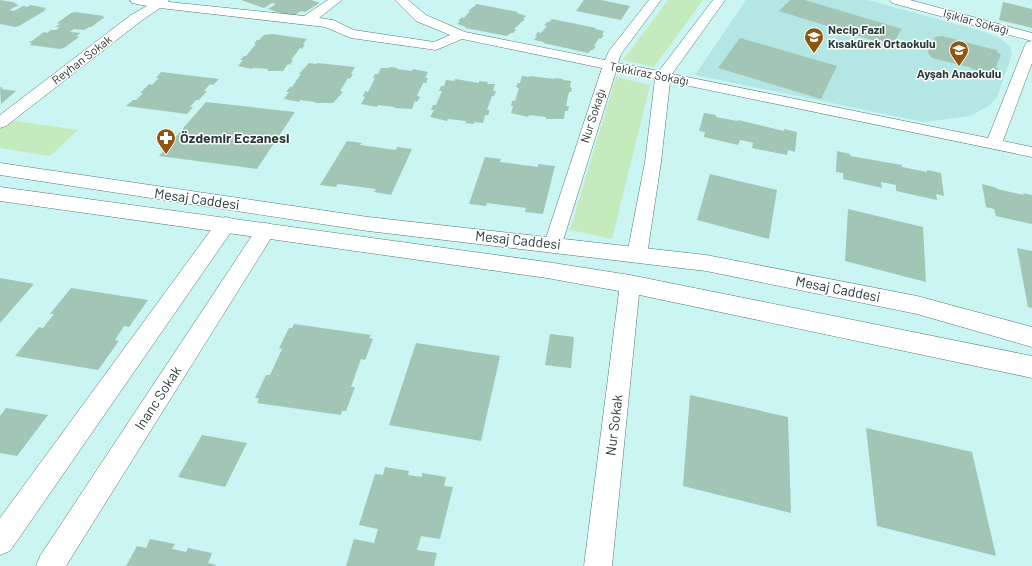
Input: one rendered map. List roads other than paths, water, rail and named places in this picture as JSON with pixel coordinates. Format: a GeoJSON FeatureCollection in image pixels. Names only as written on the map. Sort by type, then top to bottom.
{"type":"FeatureCollection","features":[{"type":"Feature","properties":{"kind":"street"},"geometry":{"type":"LineString","coordinates":[[136,0],[328,23],[351,34],[436,46],[461,35]]}},
{"type":"Feature","properties":{"kind":"street"},"geometry":{"type":"LineString","coordinates":[[192,7],[206,0]]}},
{"type":"Feature","properties":{"kind":"street"},"geometry":{"type":"LineString","coordinates":[[306,21],[336,0]]}},
{"type":"Feature","properties":{"kind":"street","name":"Tekkiraz Sokağı"},"geometry":{"type":"LineString","coordinates":[[401,0],[421,18],[461,35],[1032,152]]}},
{"type":"Feature","properties":{"kind":"street","name":"Nur Sokağı"},"geometry":{"type":"LineString","coordinates":[[553,244],[614,54],[655,0]]}},
{"type":"Feature","properties":{"kind":"street"},"geometry":{"type":"LineString","coordinates":[[637,255],[653,162],[663,76],[719,0]]}},
{"type":"Feature","properties":{"kind":"street","name":"Işıklar Sokağı"},"geometry":{"type":"LineString","coordinates":[[896,0],[956,11],[1032,37]]}},
{"type":"Feature","properties":{"kind":"street","name":"Reyhan Sokak"},"geometry":{"type":"LineString","coordinates":[[0,123],[136,18],[161,2]]}},
{"type":"Feature","properties":{"kind":"street"},"geometry":{"type":"LineString","coordinates":[[994,143],[1032,45]]}},
{"type":"Feature","properties":{"kind":"street","name":"Mesaj Caddesi"},"geometry":{"type":"LineString","coordinates":[[0,169],[368,224],[706,262],[917,305],[1032,337]]}},
{"type":"Feature","properties":{"kind":"street","name":"Mesaj Caddesi"},"geometry":{"type":"LineString","coordinates":[[0,194],[226,224],[547,270],[630,284],[1032,367]]}},
{"type":"Feature","properties":{"kind":"street"},"geometry":{"type":"LineString","coordinates":[[0,541],[226,224]]}},
{"type":"Feature","properties":{"kind":"street","name":"Inanc Sokak"},"geometry":{"type":"LineString","coordinates":[[50,566],[266,230]]}},
{"type":"Feature","properties":{"kind":"street","name":"Nur Sokak"},"geometry":{"type":"LineString","coordinates":[[598,566],[630,284]]}},
{"type":"Feature","properties":{"kind":"place","name":"Necip Fazıl Kısakürek Ortaokulu"},"geometry":{"type":"Point","coordinates":[814,54]}},
{"type":"Feature","properties":{"kind":"place","name":"Ayşah Anaokulu"},"geometry":{"type":"Point","coordinates":[959,67]}},
{"type":"Feature","properties":{"kind":"place","name":"Özdemir Eczanesi"},"geometry":{"type":"Point","coordinates":[166,155]}}]}
